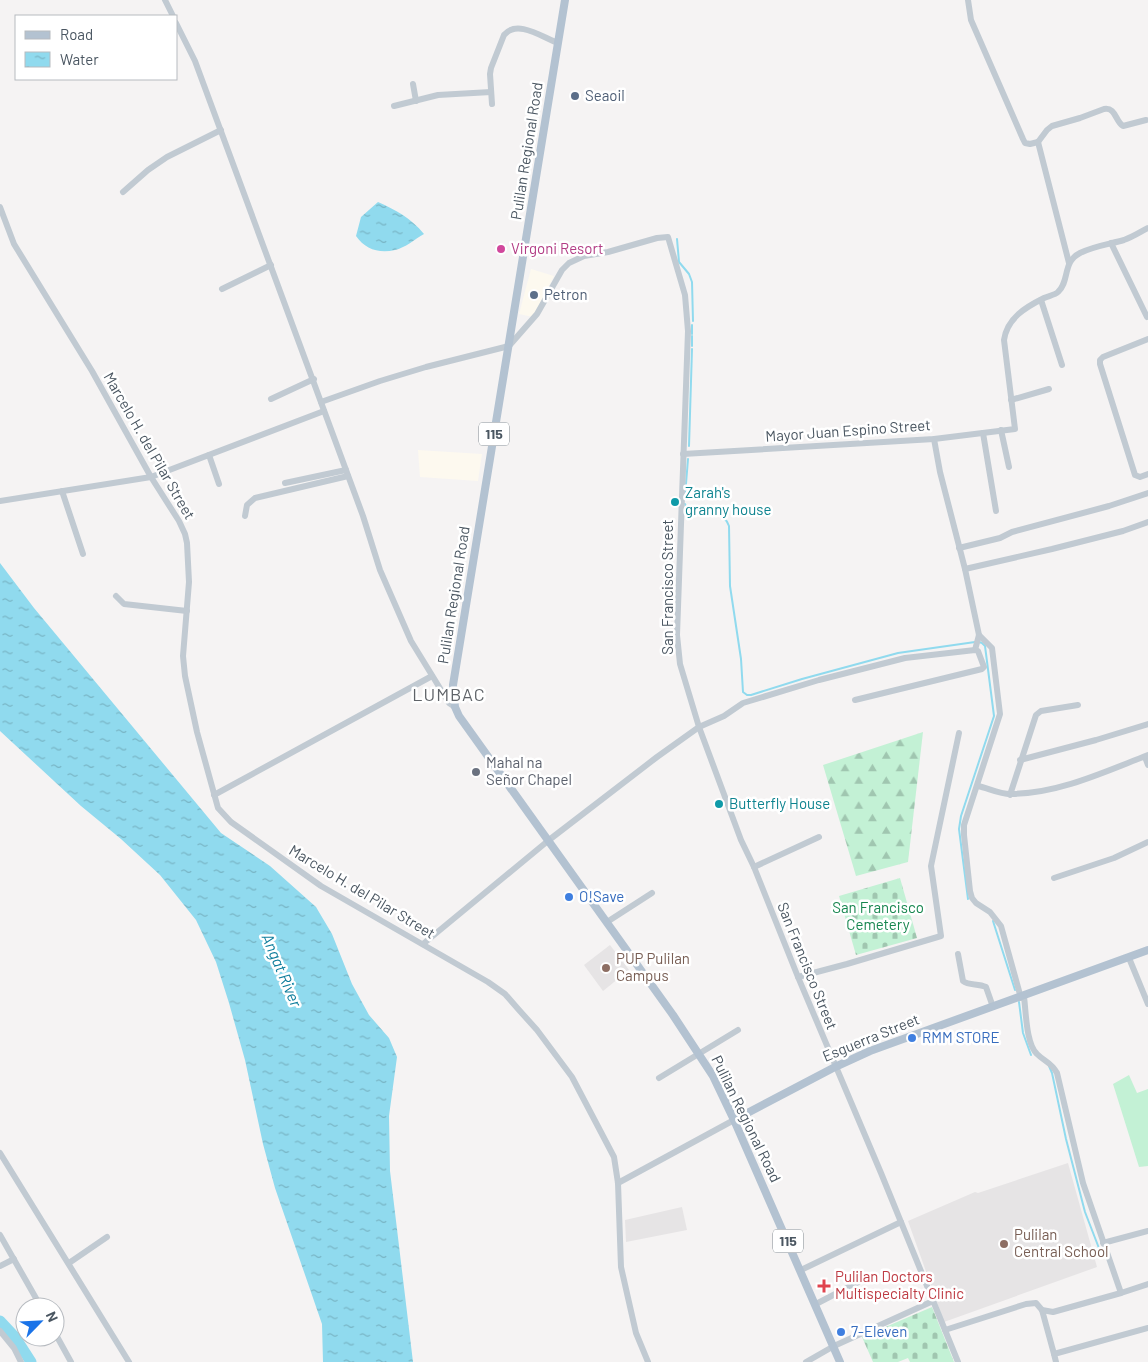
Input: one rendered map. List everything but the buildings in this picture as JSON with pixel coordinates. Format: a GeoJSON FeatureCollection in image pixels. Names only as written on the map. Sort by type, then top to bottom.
{"type":"FeatureCollection","features":[{"type":"Feature","properties":{"kind":"main road","name":"Pulilan Regional Road"},"geometry":{"type":"LineString","coordinates":[[565,0],[453,685],[455,706],[462,720],[607,922],[713,1076],[801,1270],[840,1362]]}},
{"type":"Feature","properties":{"kind":"main road","name":"Esguerra Street"},"geometry":{"type":"LineString","coordinates":[[734,1120],[834,1066],[944,1023],[1022,997],[1148,950]]}},
{"type":"Feature","properties":{"kind":"street"},"geometry":{"type":"LineString","coordinates":[[165,0],[172,15]]}},
{"type":"Feature","properties":{"kind":"street"},"geometry":{"type":"LineString","coordinates":[[968,0],[971,20],[1025,143],[1038,142],[1052,126],[1080,118],[1104,108],[1112,110],[1123,126],[1146,120]]}},
{"type":"Feature","properties":{"kind":"street"},"geometry":{"type":"LineString","coordinates":[[178,27],[195,61],[314,379],[363,516],[380,570],[403,625],[432,676],[449,702],[455,706]]}},
{"type":"Feature","properties":{"kind":"street"},"geometry":{"type":"LineString","coordinates":[[492,104],[490,92],[491,68],[504,35],[508,30],[524,29],[558,43]]}},
{"type":"Feature","properties":{"kind":"street"},"geometry":{"type":"LineString","coordinates":[[413,84],[416,101]]}},
{"type":"Feature","properties":{"kind":"street"},"geometry":{"type":"LineString","coordinates":[[394,106],[449,94],[490,92]]}},
{"type":"Feature","properties":{"kind":"street"},"geometry":{"type":"LineString","coordinates":[[123,192],[148,170],[167,157],[221,130]]}},
{"type":"Feature","properties":{"kind":"street"},"geometry":{"type":"LineString","coordinates":[[1038,142],[1069,263]]}},
{"type":"Feature","properties":{"kind":"street","name":"Marcelo H. del Pilar Street"},"geometry":{"type":"LineString","coordinates":[[0,207],[14,244],[92,371],[151,477],[179,521],[187,543],[187,611],[183,656],[197,732],[218,808],[231,822],[294,868],[471,971],[505,994],[537,1030],[572,1077],[614,1157],[618,1183],[621,1266],[636,1333],[648,1362]]}},
{"type":"Feature","properties":{"kind":"street"},"geometry":{"type":"LineString","coordinates":[[1049,388],[1011,400],[1004,340],[1008,324],[1031,304],[1059,292],[1069,263],[1080,253],[1133,236],[1148,228]]}},
{"type":"Feature","properties":{"kind":"street","name":"San Francisco Street"},"geometry":{"type":"LineString","coordinates":[[509,346],[538,314],[562,270],[569,263],[584,256],[608,252],[657,238],[668,238],[685,295],[688,332],[682,454],[677,635],[680,664],[699,727],[741,840],[754,867],[834,1066],[901,1222],[958,1362]]}},
{"type":"Feature","properties":{"kind":"street"},"geometry":{"type":"LineString","coordinates":[[1111,243],[1147,317]]}},
{"type":"Feature","properties":{"kind":"street"},"geometry":{"type":"LineString","coordinates":[[222,289],[271,265]]}},
{"type":"Feature","properties":{"kind":"street"},"geometry":{"type":"LineString","coordinates":[[1041,300],[1062,366]]}},
{"type":"Feature","properties":{"kind":"street"},"geometry":{"type":"LineString","coordinates":[[1148,339],[1103,357],[1100,360],[1100,364],[1135,476],[1140,478],[1148,474]]}},
{"type":"Feature","properties":{"kind":"street"},"geometry":{"type":"LineString","coordinates":[[321,402],[426,367],[509,346]]}},
{"type":"Feature","properties":{"kind":"street"},"geometry":{"type":"LineString","coordinates":[[271,399],[314,379]]}},
{"type":"Feature","properties":{"kind":"street","name":"Mayor Juan Espino Street"},"geometry":{"type":"LineString","coordinates":[[682,454],[934,438],[1015,429],[1011,400]]}},
{"type":"Feature","properties":{"kind":"street"},"geometry":{"type":"LineString","coordinates":[[0,501],[151,477],[324,411]]}},
{"type":"Feature","properties":{"kind":"street"},"geometry":{"type":"LineString","coordinates":[[1001,430],[1009,467]]}},
{"type":"Feature","properties":{"kind":"street"},"geometry":{"type":"LineString","coordinates":[[983,433],[996,511]]}},
{"type":"Feature","properties":{"kind":"street"},"geometry":{"type":"LineString","coordinates":[[934,438],[942,482],[965,569],[979,635],[975,650]]}},
{"type":"Feature","properties":{"kind":"street"},"geometry":{"type":"LineString","coordinates":[[209,455],[219,484]]}},
{"type":"Feature","properties":{"kind":"street"},"geometry":{"type":"LineString","coordinates":[[285,483],[347,473]]}},
{"type":"Feature","properties":{"kind":"street"},"geometry":{"type":"LineString","coordinates":[[245,516],[247,505],[255,498],[347,473]]}},
{"type":"Feature","properties":{"kind":"street"},"geometry":{"type":"LineString","coordinates":[[62,491],[84,554]]}},
{"type":"Feature","properties":{"kind":"street"},"geometry":{"type":"LineString","coordinates":[[959,548],[1000,538],[1012,532],[1109,506],[1148,493]]}},
{"type":"Feature","properties":{"kind":"street"},"geometry":{"type":"LineString","coordinates":[[965,569],[1070,545],[1123,531],[1148,522]]}},
{"type":"Feature","properties":{"kind":"street"},"geometry":{"type":"LineString","coordinates":[[116,596],[124,604],[187,611]]}},
{"type":"Feature","properties":{"kind":"street"},"geometry":{"type":"LineString","coordinates":[[979,635],[992,648],[1000,714],[964,829],[970,891],[976,904],[990,912],[1001,926],[1022,997],[1033,1048],[1037,1054],[1053,1066],[1057,1073],[1083,1184],[1121,1294]]}},
{"type":"Feature","properties":{"kind":"street"},"geometry":{"type":"LineString","coordinates":[[423,944],[549,840],[699,727],[724,716],[743,703],[819,680],[905,658],[975,650],[981,655],[984,667],[982,669],[855,700]]}},
{"type":"Feature","properties":{"kind":"street"},"geometry":{"type":"LineString","coordinates":[[214,795],[432,676]]}},
{"type":"Feature","properties":{"kind":"street"},"geometry":{"type":"LineString","coordinates":[[1010,795],[1020,760],[1037,714],[1041,711],[1078,705]]}},
{"type":"Feature","properties":{"kind":"street"},"geometry":{"type":"LineString","coordinates":[[1020,760],[1148,724]]}},
{"type":"Feature","properties":{"kind":"street"},"geometry":{"type":"LineString","coordinates":[[798,977],[941,936],[931,866],[959,733]]}},
{"type":"Feature","properties":{"kind":"street"},"geometry":{"type":"LineString","coordinates":[[978,786],[1010,795],[1052,789],[1092,778],[1146,756],[1148,765]]}},
{"type":"Feature","properties":{"kind":"street"},"geometry":{"type":"LineString","coordinates":[[754,867],[819,837]]}},
{"type":"Feature","properties":{"kind":"street"},"geometry":{"type":"LineString","coordinates":[[1054,878],[1114,858],[1148,842]]}},
{"type":"Feature","properties":{"kind":"street"},"geometry":{"type":"LineString","coordinates":[[607,922],[652,894]]}},
{"type":"Feature","properties":{"kind":"street"},"geometry":{"type":"LineString","coordinates":[[958,954],[963,981],[967,984],[986,986],[993,1007]]}},
{"type":"Feature","properties":{"kind":"street"},"geometry":{"type":"LineString","coordinates":[[1129,958],[1148,1004]]}},
{"type":"Feature","properties":{"kind":"street"},"geometry":{"type":"LineString","coordinates":[[659,1078],[738,1030]]}},
{"type":"Feature","properties":{"kind":"street","name":"Esguerra Street"},"geometry":{"type":"LineString","coordinates":[[618,1183],[734,1120]]}},
{"type":"Feature","properties":{"kind":"street"},"geometry":{"type":"LineString","coordinates":[[0,1154],[129,1362]]}},
{"type":"Feature","properties":{"kind":"street"},"geometry":{"type":"LineString","coordinates":[[801,1270],[901,1222]]}},
{"type":"Feature","properties":{"kind":"street"},"geometry":{"type":"LineString","coordinates":[[1103,1243],[1148,1231]]}},
{"type":"Feature","properties":{"kind":"street"},"geometry":{"type":"LineString","coordinates":[[0,1235],[35,1297]]}},
{"type":"Feature","properties":{"kind":"street"},"geometry":{"type":"LineString","coordinates":[[69,1263],[106,1237]]}},
{"type":"Feature","properties":{"kind":"street"},"geometry":{"type":"LineString","coordinates":[[0,1266],[14,1259]]}},
{"type":"Feature","properties":{"kind":"street"},"geometry":{"type":"LineString","coordinates":[[816,1304],[864,1279]]}},
{"type":"Feature","properties":{"kind":"street"},"geometry":{"type":"LineString","coordinates":[[1042,1310],[1053,1312],[1121,1294],[1148,1284]]}},
{"type":"Feature","properties":{"kind":"street"},"geometry":{"type":"LineString","coordinates":[[806,1362],[834,1346],[933,1301]]}},
{"type":"Feature","properties":{"kind":"street"},"geometry":{"type":"LineString","coordinates":[[944,1330],[1026,1304],[1036,1303],[1042,1310],[1056,1362]]}},
{"type":"Feature","properties":{"kind":"street"},"geometry":{"type":"LineString","coordinates":[[1054,1354],[1148,1328]]}},
{"type":"Feature","properties":{"kind":"street"},"geometry":{"type":"LineString","coordinates":[[0,1331],[14,1348],[21,1362]]}},
{"type":"Feature","properties":{"kind":"street"},"geometry":{"type":"LineString","coordinates":[[63,1347],[71,1362]]}},
{"type":"Feature","properties":{"kind":"shaded area","name":"Petron"},"geometry":{"type":"Polygon","coordinates":[[[531,269],[554,276],[533,317],[519,314],[531,269]]]}},
{"type":"Feature","properties":{"kind":"shaded area"},"geometry":{"type":"Polygon","coordinates":[[[418,450],[482,454],[478,481],[420,477],[418,450]]]}},
{"type":"Feature","properties":{"kind":"shaded area","name":"PUP Pulilan Campus"},"geometry":{"type":"Polygon","coordinates":[[[610,945],[629,970],[603,991],[584,965],[610,945]]]}},
{"type":"Feature","properties":{"kind":"shaded area","name":"Pulilan Central School"},"geometry":{"type":"Polygon","coordinates":[[[1068,1163],[1097,1267],[944,1322],[908,1221],[975,1192],[978,1193],[1068,1163]]]}},
{"type":"Feature","properties":{"kind":"shaded area"},"geometry":{"type":"Polygon","coordinates":[[[682,1207],[687,1230],[626,1242],[625,1220],[682,1207]]]}},
{"type":"Feature","properties":{"kind":"green space"},"geometry":{"type":"Polygon","coordinates":[[[923,732],[908,862],[856,876],[823,765],[923,732]]]}},
{"type":"Feature","properties":{"kind":"green space","name":"San Francisco Cemetery"},"geometry":{"type":"Polygon","coordinates":[[[900,878],[917,938],[856,955],[839,896],[900,878]]]}},
{"type":"Feature","properties":{"kind":"green space"},"geometry":{"type":"Polygon","coordinates":[[[1129,1075],[1137,1093],[1148,1089],[1148,1166],[1139,1167],[1113,1084],[1129,1075]]]}},
{"type":"Feature","properties":{"kind":"green space"},"geometry":{"type":"Polygon","coordinates":[[[932,1307],[954,1362],[910,1362],[908,1358],[898,1362],[873,1362],[862,1337],[932,1307]]]}},
{"type":"Feature","properties":{"kind":"water"},"geometry":{"type":"Polygon","coordinates":[[[378,202],[403,215],[424,234],[395,250],[378,251],[368,247],[356,236],[361,217],[378,202]]]}},
{"type":"Feature","properties":{"kind":"water","name":"Angat River"},"geometry":{"type":"Polygon","coordinates":[[[0,563],[34,608],[221,833],[270,866],[316,907],[332,934],[352,984],[369,1015],[389,1038],[397,1057],[389,1116],[390,1171],[413,1362],[323,1362],[322,1324],[275,1188],[263,1144],[245,1060],[229,1003],[216,962],[196,920],[160,875],[81,806],[0,731],[0,563]]]}},
{"type":"Feature","properties":{"kind":"waterway"},"geometry":{"type":"LineString","coordinates":[[677,239],[679,262],[689,274],[692,282],[693,321]]}},
{"type":"Feature","properties":{"kind":"waterway"},"geometry":{"type":"LineString","coordinates":[[692,325],[692,334]]}},
{"type":"Feature","properties":{"kind":"waterway"},"geometry":{"type":"LineString","coordinates":[[692,336],[692,346]]}},
{"type":"Feature","properties":{"kind":"waterway"},"geometry":{"type":"LineString","coordinates":[[689,446],[692,349]]}},
{"type":"Feature","properties":{"kind":"waterway"},"geometry":{"type":"LineString","coordinates":[[685,496],[688,459]]}},
{"type":"Feature","properties":{"kind":"waterway"},"geometry":{"type":"LineString","coordinates":[[685,504],[689,514],[719,515],[723,517],[729,526],[730,586],[741,659],[743,692],[747,695],[898,653],[975,642]]}},
{"type":"Feature","properties":{"kind":"waterway"},"geometry":{"type":"LineString","coordinates":[[968,899],[959,829],[961,816],[994,716],[985,646],[979,642]]}},
{"type":"Feature","properties":{"kind":"waterway"},"geometry":{"type":"LineString","coordinates":[[993,921],[1015,990]]}},
{"type":"Feature","properties":{"kind":"waterway"},"geometry":{"type":"LineString","coordinates":[[1019,1002],[1023,1033],[1031,1055]]}},
{"type":"Feature","properties":{"kind":"waterway"},"geometry":{"type":"LineString","coordinates":[[1049,1066],[1085,1212],[1102,1256]]}},
{"type":"Feature","properties":{"kind":"waterway"},"geometry":{"type":"LineString","coordinates":[[0,1321],[15,1337],[31,1362]]}},
{"type":"Feature","properties":{"kind":"place","name":"Seaoil"},"geometry":{"type":"Point","coordinates":[575,96]}},
{"type":"Feature","properties":{"kind":"place","name":"Virgoni Resort"},"geometry":{"type":"Point","coordinates":[501,249]}},
{"type":"Feature","properties":{"kind":"place","name":"Petron"},"geometry":{"type":"Point","coordinates":[534,295]}},
{"type":"Feature","properties":{"kind":"place","name":"Zarah's granny house"},"geometry":{"type":"Point","coordinates":[675,502]}},
{"type":"Feature","properties":{"kind":"place","name":"Mahal na Señor Chapel"},"geometry":{"type":"Point","coordinates":[476,772]}},
{"type":"Feature","properties":{"kind":"place","name":"Butterfly House"},"geometry":{"type":"Point","coordinates":[719,804]}},
{"type":"Feature","properties":{"kind":"place","name":"O!Save"},"geometry":{"type":"Point","coordinates":[569,897]}},
{"type":"Feature","properties":{"kind":"place","name":"PUP Pulilan Campus"},"geometry":{"type":"Point","coordinates":[606,968]}},
{"type":"Feature","properties":{"kind":"place","name":"RMM STORE"},"geometry":{"type":"Point","coordinates":[912,1038]}},
{"type":"Feature","properties":{"kind":"place","name":"Pulilan Central School"},"geometry":{"type":"Point","coordinates":[1004,1244]}},
{"type":"Feature","properties":{"kind":"place","name":"Pulilan Doctors Multispecialty Clinic"},"geometry":{"type":"Point","coordinates":[824,1286]}},
{"type":"Feature","properties":{"kind":"place","name":"7-Eleven"},"geometry":{"type":"Point","coordinates":[841,1332]}},
{"type":"Feature","properties":{"kind":"district","name":"LUMBAC"},"geometry":{"type":"Point","coordinates":[449,695]}}]}
